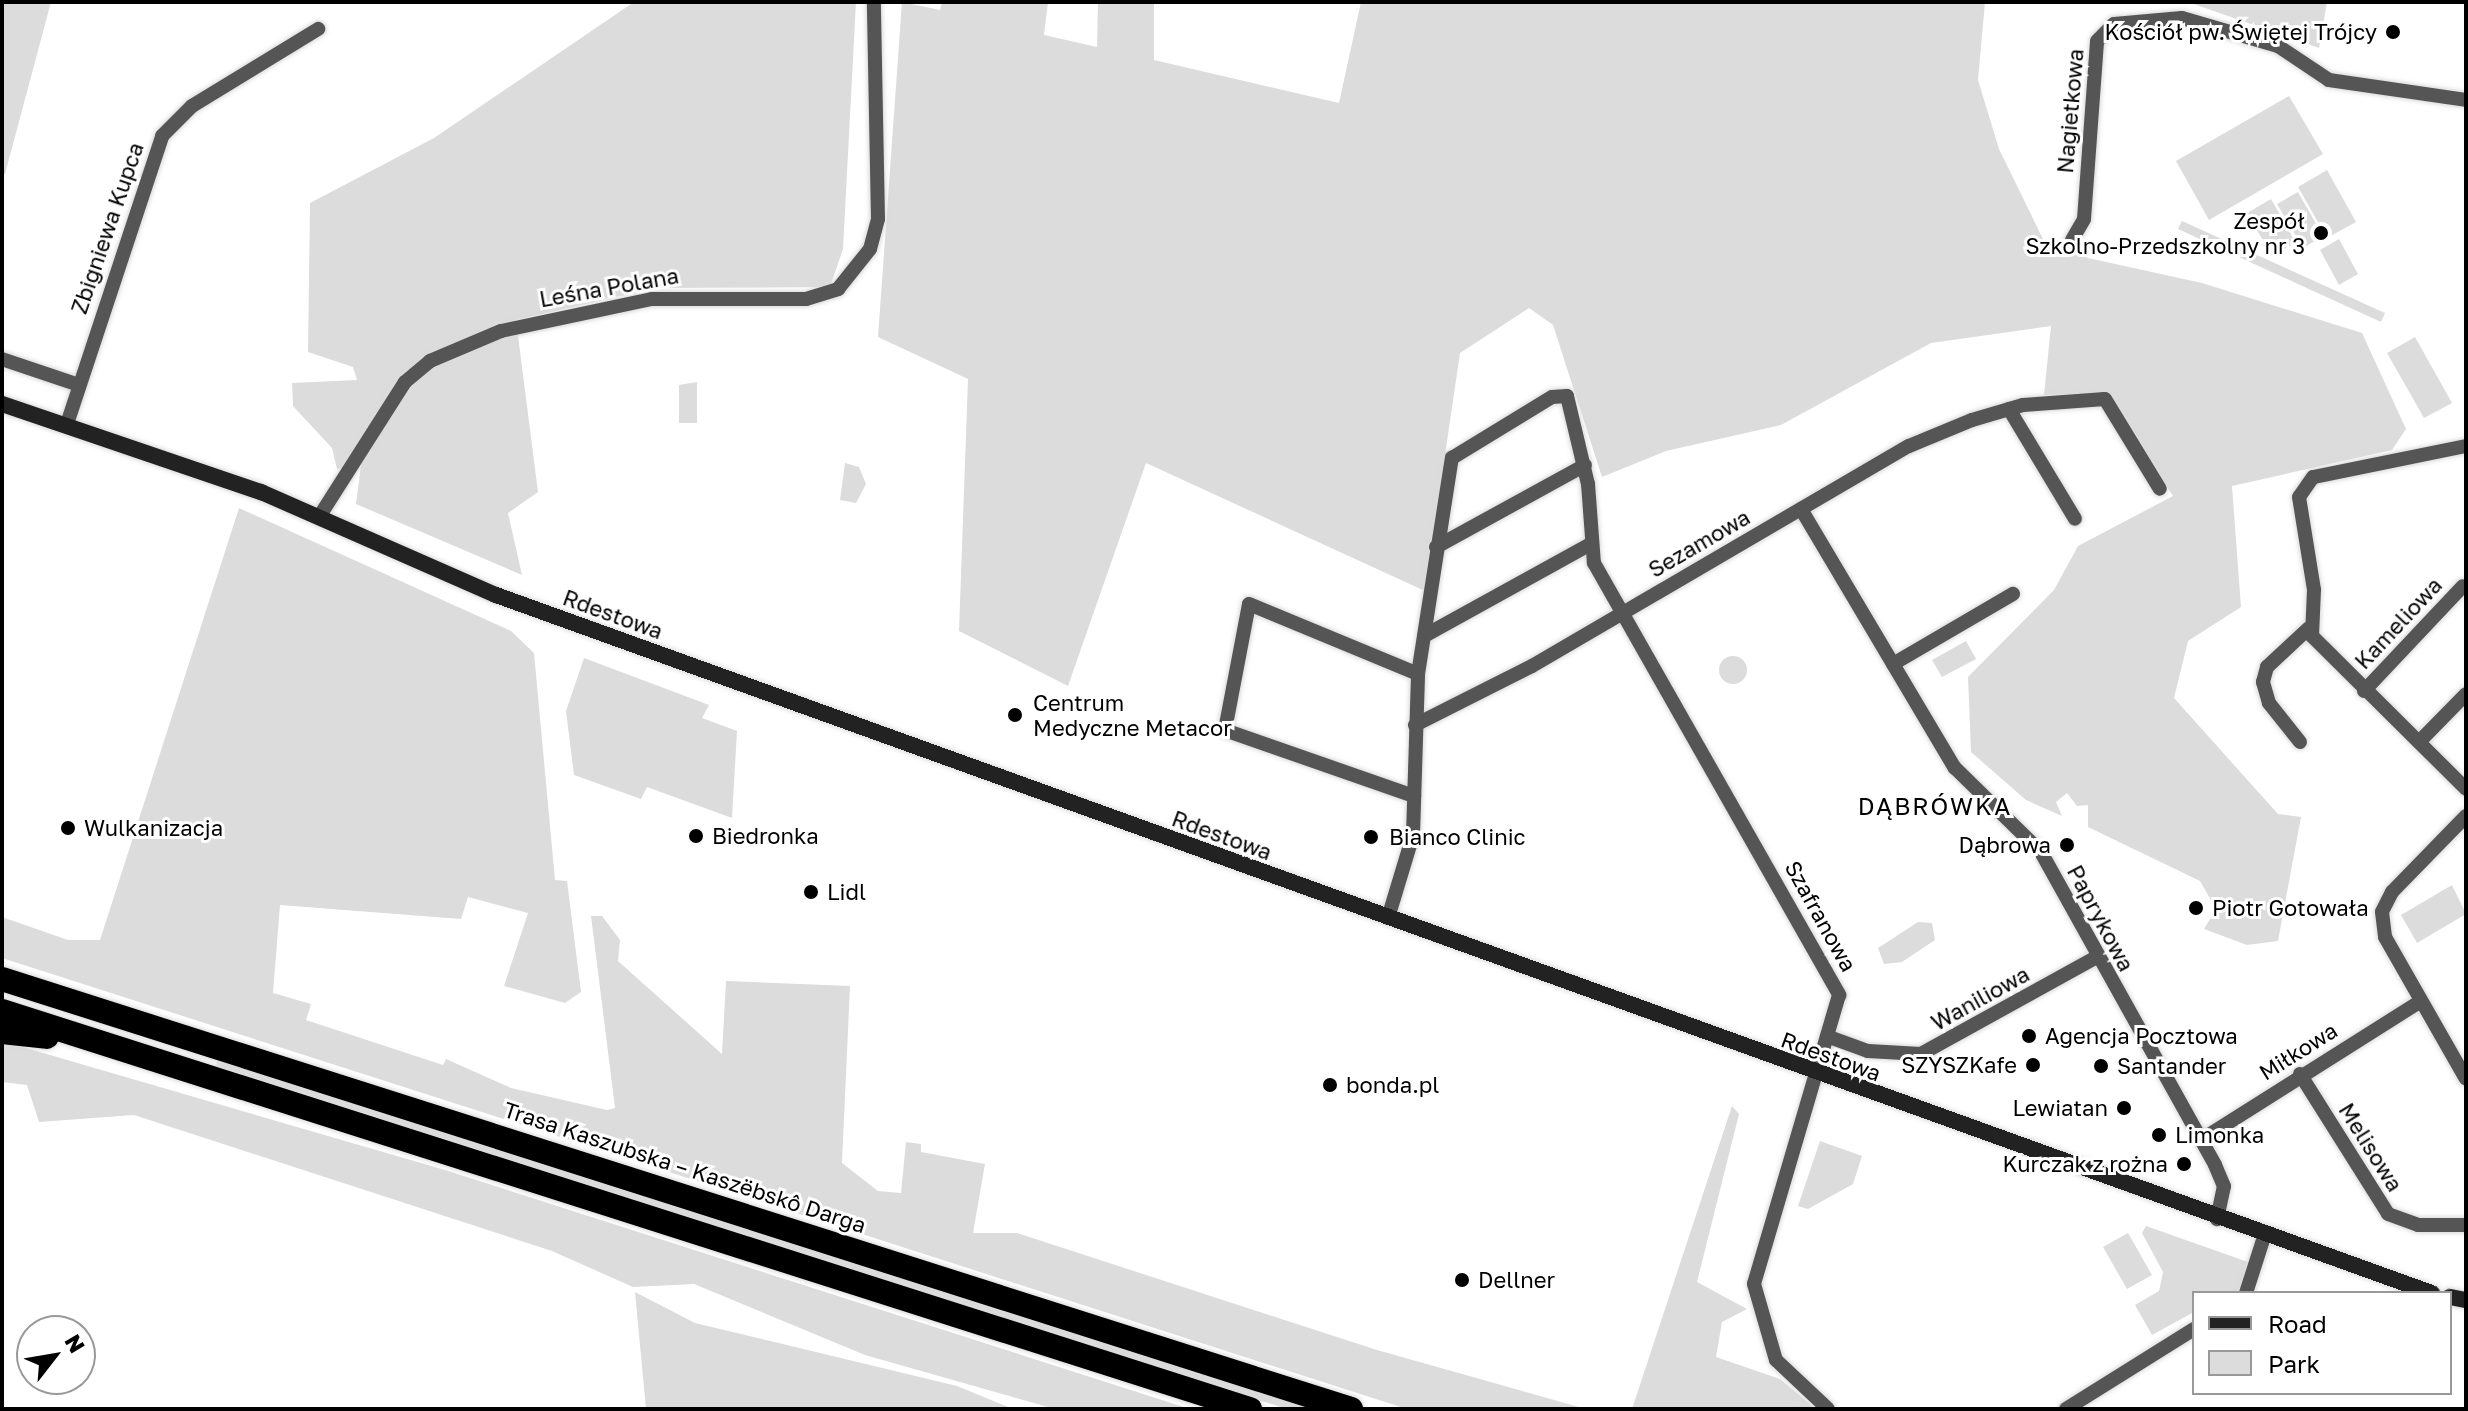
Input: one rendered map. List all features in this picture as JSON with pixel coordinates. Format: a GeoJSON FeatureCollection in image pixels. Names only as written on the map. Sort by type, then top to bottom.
{"type":"FeatureCollection","features":[{"type":"Feature","properties":{"kind":"highway","name":"Trasa Kaszubska – Kaszëbskô Darga"},"geometry":{"type":"LineString","coordinates":[[2,979],[1351,1409]]}},
{"type":"Feature","properties":{"kind":"highway"},"geometry":{"type":"LineString","coordinates":[[2,1011],[1250,1409]]}},
{"type":"Feature","properties":{"kind":"highway"},"geometry":{"type":"LineString","coordinates":[[2,1032],[109,1045]]}},
{"type":"Feature","properties":{"kind":"street","name":"Leśna Polana"},"geometry":{"type":"LineString","coordinates":[[319,517],[405,382],[430,361],[501,331],[652,299],[806,299],[844,284],[870,249],[878,219],[874,2]]}},
{"type":"Feature","properties":{"kind":"street","name":"Nagietkowa"},"geometry":{"type":"LineString","coordinates":[[2072,240],[2084,219],[2097,41],[2114,24],[2182,18],[2278,46],[2329,80],[2466,100]]}},
{"type":"Feature","properties":{"kind":"street","name":"Zbigniewa Kupca"},"geometry":{"type":"LineString","coordinates":[[67,424],[162,136],[192,106],[318,29]]}},
{"type":"Feature","properties":{"kind":"street"},"geometry":{"type":"LineString","coordinates":[[2,359],[79,385]]}},
{"type":"Feature","properties":{"kind":"street","name":"Szafranowa"},"geometry":{"type":"LineString","coordinates":[[1388,918],[1413,835],[1418,674],[1452,458],[1552,397],[1572,403],[1585,465],[1589,545],[1621,613],[1834,983],[1840,1005],[1756,1269],[1754,1299],[1782,1371],[1828,1409]]}},
{"type":"Feature","properties":{"kind":"street","name":"Sezamowa"},"geometry":{"type":"LineString","coordinates":[[1415,725],[1621,613],[1909,446],[2009,409],[2105,399],[2160,489]]}},
{"type":"Feature","properties":{"kind":"street","name":"Rdestowa"},"geometry":{"type":"LineString","coordinates":[[2,404],[67,424],[319,517],[496,595],[2264,1237],[2426,1291]]}},
{"type":"Feature","properties":{"kind":"street"},"geometry":{"type":"LineString","coordinates":[[2009,409],[2075,519]]}},
{"type":"Feature","properties":{"kind":"street"},"geometry":{"type":"LineString","coordinates":[[2300,742],[2269,703],[2264,674],[2308,624],[2314,590],[2299,497],[2305,482],[2466,446]]}},
{"type":"Feature","properties":{"kind":"street"},"geometry":{"type":"LineString","coordinates":[[1436,547],[1585,465]]}},
{"type":"Feature","properties":{"kind":"street","name":"Paprykowa"},"geometry":{"type":"LineString","coordinates":[[1801,509],[1959,773],[2041,852],[2224,1186],[2217,1219]]}},
{"type":"Feature","properties":{"kind":"street"},"geometry":{"type":"LineString","coordinates":[[1424,636],[1589,545]]}},
{"type":"Feature","properties":{"kind":"street","name":"Kameliowa"},"geometry":{"type":"LineString","coordinates":[[2364,691],[2463,586]]}},
{"type":"Feature","properties":{"kind":"street"},"geometry":{"type":"LineString","coordinates":[[1893,664],[2013,594]]}},
{"type":"Feature","properties":{"kind":"street"},"geometry":{"type":"LineString","coordinates":[[1414,796],[1225,730],[1249,604],[1418,674]]}},
{"type":"Feature","properties":{"kind":"street","name":"Kameliowa"},"geometry":{"type":"LineString","coordinates":[[2308,624],[2364,691],[2466,789]]}},
{"type":"Feature","properties":{"kind":"street"},"geometry":{"type":"LineString","coordinates":[[2419,742],[2466,694]]}},
{"type":"Feature","properties":{"kind":"street"},"geometry":{"type":"LineString","coordinates":[[2466,816],[2384,902],[2385,937],[2466,1079]]}},
{"type":"Feature","properties":{"kind":"street","name":"Waniliowa"},"geometry":{"type":"LineString","coordinates":[[1832,1038],[1868,1051],[1921,1054],[2097,957]]}},
{"type":"Feature","properties":{"kind":"street","name":"Miłkowa"},"geometry":{"type":"LineString","coordinates":[[2201,1140],[2300,1074],[2421,1001]]}},
{"type":"Feature","properties":{"kind":"street","name":"Melisowa"},"geometry":{"type":"LineString","coordinates":[[2300,1074],[2388,1214],[2418,1225],[2466,1225]]}},
{"type":"Feature","properties":{"kind":"street"},"geometry":{"type":"LineString","coordinates":[[2247,1291],[2264,1237]]}},
{"type":"Feature","properties":{"kind":"street"},"geometry":{"type":"LineString","coordinates":[[2066,1409],[2192,1330]]}},
{"type":"Feature","properties":{"kind":"green space"},"geometry":{"type":"Polygon","coordinates":[[[2,2],[51,2],[5,174],[2,174],[2,2]]]}},
{"type":"Feature","properties":{"kind":"green space"},"geometry":{"type":"Polygon","coordinates":[[[634,2],[856,2],[843,249],[830,287],[655,288],[516,320],[538,492],[508,513],[522,575],[356,504],[361,465],[337,469],[332,448],[293,406],[292,383],[357,380],[353,367],[308,352],[310,203],[434,138],[634,2]]]}},
{"type":"Feature","properties":{"kind":"green space"},"geometry":{"type":"Polygon","coordinates":[[[902,2],[940,10],[942,2],[1048,2],[1044,35],[1097,47],[1098,2],[1154,2],[1154,60],[1339,103],[1361,2],[1985,2],[1978,80],[1999,149],[2043,239],[2088,258],[2202,283],[2362,333],[2406,429],[2392,450],[2232,486],[2241,607],[2188,641],[2174,698],[2278,814],[2301,817],[2278,941],[2247,945],[2204,929],[2216,909],[2200,881],[2088,827],[2088,805],[2077,806],[2067,793],[2056,802],[2062,816],[2026,800],[1971,752],[1968,677],[2054,590],[2078,546],[2173,496],[2108,393],[2044,395],[2051,326],[1931,343],[1781,425],[1666,451],[1602,477],[1553,325],[1529,308],[1460,353],[1425,591],[1146,463],[1068,686],[959,631],[968,379],[878,337],[902,2]]]}},
{"type":"Feature","properties":{"kind":"green space"},"geometry":{"type":"Polygon","coordinates":[[[2188,2],[2327,2],[2319,48],[2188,2]]]}},
{"type":"Feature","properties":{"kind":"green space"},"geometry":{"type":"Polygon","coordinates":[[[2289,96],[2323,154],[2209,220],[2176,161],[2289,96]]]}},
{"type":"Feature","properties":{"kind":"green space"},"geometry":{"type":"Polygon","coordinates":[[[2327,170],[2356,222],[2327,238],[2298,187],[2327,170]]]}},
{"type":"Feature","properties":{"kind":"green space"},"geometry":{"type":"Polygon","coordinates":[[[2298,192],[2323,236],[2303,248],[2277,204],[2298,192]]]}},
{"type":"Feature","properties":{"kind":"green space"},"geometry":{"type":"Polygon","coordinates":[[[2271,199],[2296,243],[2272,256],[2247,213],[2271,199]]]}},
{"type":"Feature","properties":{"kind":"green space"},"geometry":{"type":"Polygon","coordinates":[[[2182,221],[2385,313],[2381,322],[2178,229],[2182,221]]]}},
{"type":"Feature","properties":{"kind":"green space"},"geometry":{"type":"Polygon","coordinates":[[[2339,239],[2358,274],[2339,285],[2320,250],[2339,239]]]}},
{"type":"Feature","properties":{"kind":"green space"},"geometry":{"type":"Polygon","coordinates":[[[2415,337],[2452,403],[2424,418],[2387,353],[2415,337]]]}},
{"type":"Feature","properties":{"kind":"green space"},"geometry":{"type":"Polygon","coordinates":[[[697,382],[697,423],[679,423],[679,385],[697,382]]]}},
{"type":"Feature","properties":{"kind":"green space"},"geometry":{"type":"Polygon","coordinates":[[[845,463],[859,467],[866,484],[856,503],[840,500],[845,463]]]}},
{"type":"Feature","properties":{"kind":"green space"},"geometry":{"type":"Polygon","coordinates":[[[239,508],[511,631],[534,653],[555,880],[567,881],[581,992],[565,1003],[504,986],[528,913],[468,897],[461,919],[280,905],[273,993],[311,1004],[306,1020],[443,1065],[446,1059],[511,1088],[607,1110],[615,1108],[591,916],[602,916],[620,940],[618,961],[722,1054],[726,981],[850,986],[842,1163],[878,1191],[901,1193],[906,1142],[921,1144],[921,1152],[985,1164],[973,1233],[1017,1233],[1377,1350],[1586,1409],[1407,1409],[2,958],[2,917],[68,940],[100,940],[239,508]]]}},
{"type":"Feature","properties":{"kind":"green space"},"geometry":{"type":"Polygon","coordinates":[[[1966,641],[1976,659],[1942,677],[1932,660],[1966,641]]]}},
{"type":"Feature","properties":{"kind":"green space"},"geometry":{"type":"Polygon","coordinates":[[[1733,656],[1743,660],[1747,670],[1743,680],[1733,684],[1723,680],[1719,670],[1723,660],[1733,656]]]}},
{"type":"Feature","properties":{"kind":"green space"},"geometry":{"type":"Polygon","coordinates":[[[584,658],[709,705],[702,718],[737,731],[732,818],[647,787],[641,799],[574,775],[566,711],[584,658]]]}},
{"type":"Feature","properties":{"kind":"green space"},"geometry":{"type":"Polygon","coordinates":[[[2452,885],[2466,914],[2417,943],[2401,915],[2452,885]]]}},
{"type":"Feature","properties":{"kind":"green space"},"geometry":{"type":"Polygon","coordinates":[[[1918,922],[1932,923],[1935,940],[1902,962],[1884,964],[1878,948],[1918,922]]]}},
{"type":"Feature","properties":{"kind":"green space"},"geometry":{"type":"Polygon","coordinates":[[[2,1041],[445,1170],[1190,1409],[1055,1409],[865,1355],[694,1284],[633,1287],[552,1251],[134,1115],[39,1122],[27,1085],[2,1082],[2,1041]]]}},
{"type":"Feature","properties":{"kind":"green space"},"geometry":{"type":"Polygon","coordinates":[[[218,1058],[1314,1409],[1287,1409],[216,1066],[218,1058]]]}},
{"type":"Feature","properties":{"kind":"green space"},"geometry":{"type":"Polygon","coordinates":[[[1732,1106],[1739,1114],[1697,1282],[1747,1309],[1722,1322],[1716,1357],[1780,1379],[1816,1409],[1632,1409],[1732,1106]]]}},
{"type":"Feature","properties":{"kind":"green space"},"geometry":{"type":"Polygon","coordinates":[[[1820,1141],[1862,1156],[1853,1184],[1808,1209],[1798,1206],[1820,1141]]]}},
{"type":"Feature","properties":{"kind":"green space"},"geometry":{"type":"Polygon","coordinates":[[[2146,1226],[2248,1262],[2241,1291],[2192,1291],[2192,1313],[2152,1335],[2135,1305],[2159,1291],[2163,1272],[2142,1233],[2146,1226]]]}},
{"type":"Feature","properties":{"kind":"green space"},"geometry":{"type":"Polygon","coordinates":[[[2128,1233],[2152,1275],[2127,1289],[2103,1247],[2128,1233]]]}},
{"type":"Feature","properties":{"kind":"green space"},"geometry":{"type":"Polygon","coordinates":[[[635,1292],[695,1323],[957,1386],[1013,1409],[646,1409],[635,1292]]]}},
{"type":"Feature","properties":{"kind":"place","name":"Kościół pw. Świętej Trójcy"},"geometry":{"type":"Point","coordinates":[2393,32]}},
{"type":"Feature","properties":{"kind":"place","name":"Zespół Szkolno-Przedszkolny nr 3"},"geometry":{"type":"Point","coordinates":[2321,233]}},
{"type":"Feature","properties":{"kind":"place","name":"Centrum Medyczne Metacor"},"geometry":{"type":"Point","coordinates":[1015,715]}},
{"type":"Feature","properties":{"kind":"place","name":"Wulkanizacja"},"geometry":{"type":"Point","coordinates":[68,828]}},
{"type":"Feature","properties":{"kind":"place","name":"Biedronka"},"geometry":{"type":"Point","coordinates":[696,836]}},
{"type":"Feature","properties":{"kind":"place","name":"Bianco Clinic"},"geometry":{"type":"Point","coordinates":[1371,837]}},
{"type":"Feature","properties":{"kind":"place","name":"Dąbrowa"},"geometry":{"type":"Point","coordinates":[2067,845]}},
{"type":"Feature","properties":{"kind":"place","name":"Lidl"},"geometry":{"type":"Point","coordinates":[811,892]}},
{"type":"Feature","properties":{"kind":"place","name":"Piotr Gotowała"},"geometry":{"type":"Point","coordinates":[2196,908]}},
{"type":"Feature","properties":{"kind":"place","name":"Agencja Pocztowa"},"geometry":{"type":"Point","coordinates":[2029,1036]}},
{"type":"Feature","properties":{"kind":"place","name":"SZYSZKafe"},"geometry":{"type":"Point","coordinates":[2033,1065]}},
{"type":"Feature","properties":{"kind":"place","name":"Santander"},"geometry":{"type":"Point","coordinates":[2101,1066]}},
{"type":"Feature","properties":{"kind":"place","name":"bonda.pl"},"geometry":{"type":"Point","coordinates":[1330,1085]}},
{"type":"Feature","properties":{"kind":"place","name":"Lewiatan"},"geometry":{"type":"Point","coordinates":[2124,1108]}},
{"type":"Feature","properties":{"kind":"place","name":"Limonka"},"geometry":{"type":"Point","coordinates":[2159,1135]}},
{"type":"Feature","properties":{"kind":"place","name":"Kurczak z rożna"},"geometry":{"type":"Point","coordinates":[2184,1164]}},
{"type":"Feature","properties":{"kind":"place","name":"Dellner"},"geometry":{"type":"Point","coordinates":[1462,1280]}},
{"type":"Feature","properties":{"kind":"district","name":"DĄBRÓWKA"},"geometry":{"type":"Point","coordinates":[1935,806]}}]}
